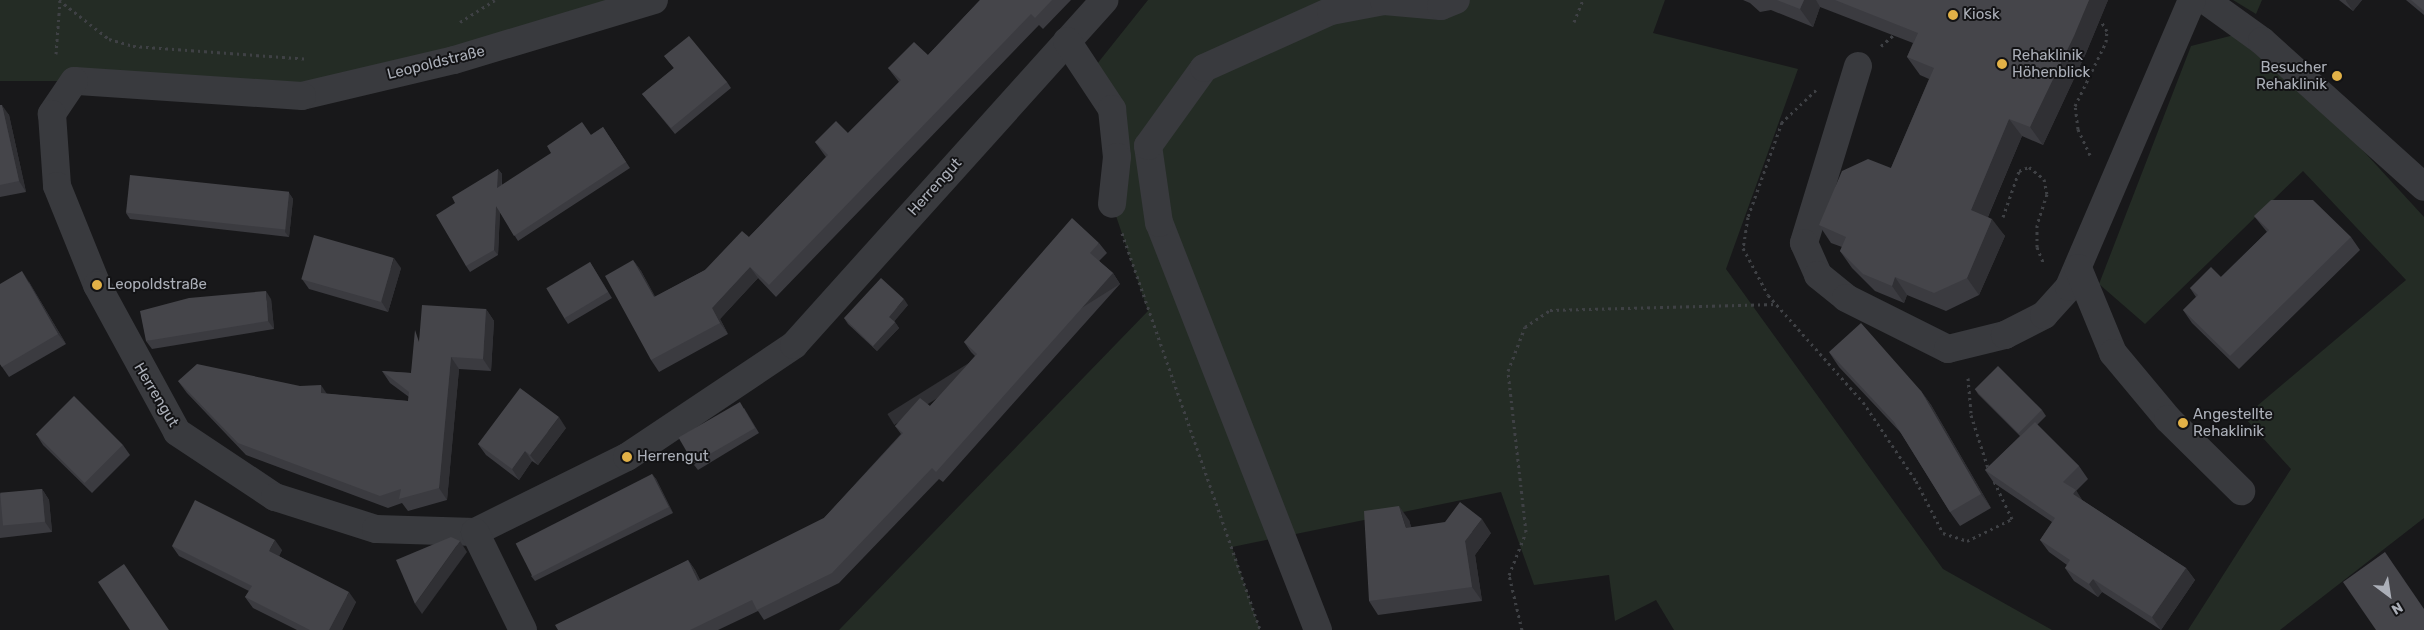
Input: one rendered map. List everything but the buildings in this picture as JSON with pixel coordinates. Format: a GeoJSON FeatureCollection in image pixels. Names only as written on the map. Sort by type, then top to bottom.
{"type":"FeatureCollection","features":[{"type":"Feature","properties":{"kind":"street","name":"Leopoldstraße"},"geometry":{"type":"LineString","coordinates":[[52,114],[74,80],[302,96],[454,60],[654,0]]}},
{"type":"Feature","properties":{"kind":"street","name":"Herrengut"},"geometry":{"type":"LineString","coordinates":[[52,114],[61,195],[97,286],[177,432],[275,497],[376,530],[474,532],[627,457],[794,345],[1105,0]]}},
{"type":"Feature","properties":{"kind":"street"},"geometry":{"type":"LineString","coordinates":[[1318,630],[1159,223],[1148,146],[1204,68],[1331,11],[1384,2],[1441,6],[1456,0]]}},
{"type":"Feature","properties":{"kind":"street"},"geometry":{"type":"LineString","coordinates":[[1858,66],[1808,218],[1804,243],[1818,275],[1846,298],[1948,349],[2005,336],[2044,315],[2075,274],[2192,0]]}},
{"type":"Feature","properties":{"kind":"street"},"geometry":{"type":"LineString","coordinates":[[2205,0],[2262,41],[2424,187]]}},
{"type":"Feature","properties":{"kind":"street"},"geometry":{"type":"LineString","coordinates":[[1067,41],[1112,109],[1117,157],[1112,204]]}},
{"type":"Feature","properties":{"kind":"street"},"geometry":{"type":"LineString","coordinates":[[2075,274],[2113,353],[2168,419],[2241,491]]}},
{"type":"Feature","properties":{"kind":"street"},"geometry":{"type":"LineString","coordinates":[[474,532],[524,630]]}},
{"type":"Feature","properties":{"kind":"path"},"geometry":{"type":"LineString","coordinates":[[59,0],[109,39],[133,46],[312,59]]}},
{"type":"Feature","properties":{"kind":"path"},"geometry":{"type":"LineString","coordinates":[[455,26],[495,0]]}},
{"type":"Feature","properties":{"kind":"path"},"geometry":{"type":"LineString","coordinates":[[1574,22],[1583,0]]}},
{"type":"Feature","properties":{"kind":"path"},"geometry":{"type":"LineString","coordinates":[[2101,21],[2107,31],[2106,42],[2075,106],[2078,129],[2091,156],[2116,178]]}},
{"type":"Feature","properties":{"kind":"path"},"geometry":{"type":"LineString","coordinates":[[1858,66],[1900,30]]}},
{"type":"Feature","properties":{"kind":"path"},"geometry":{"type":"LineString","coordinates":[[2002,217],[2019,171],[2029,167],[2044,178],[2047,194],[2037,224],[2042,261],[2075,274]]}},
{"type":"Feature","properties":{"kind":"path"},"geometry":{"type":"LineString","coordinates":[[1112,204],[1260,630]]}},
{"type":"Feature","properties":{"kind":"path"},"geometry":{"type":"LineString","coordinates":[[1522,630],[1509,575],[1526,532],[1508,371],[1525,327],[1550,310],[1777,304]]}},
{"type":"Feature","properties":{"kind":"shaded area"},"geometry":{"type":"Polygon","coordinates":[[[0,0],[654,0],[302,96],[74,81],[0,81],[0,0]]]}},
{"type":"Feature","properties":{"kind":"shaded area"},"geometry":{"type":"Polygon","coordinates":[[[1148,0],[1665,0],[1653,33],[1798,69],[1726,269],[1943,569],[2052,630],[1674,630],[1656,600],[1615,621],[1609,575],[1534,585],[1501,492],[1232,547],[1260,630],[839,630],[1148,311],[1112,204],[1117,157],[1089,74],[1148,0]]]}},
{"type":"Feature","properties":{"kind":"shaded area"},"geometry":{"type":"Polygon","coordinates":[[[2233,0],[2262,0],[2256,14],[2233,0]]]}},
{"type":"Feature","properties":{"kind":"shaded area"},"geometry":{"type":"Polygon","coordinates":[[[2234,35],[2345,131],[2424,217],[2424,518],[2280,630],[2188,630],[2291,469],[2244,417],[2406,280],[2303,171],[2145,324],[2099,284],[2191,46],[2234,35]]]}},
{"type":"Feature","properties":{"kind":"place","name":"Kiosk"},"geometry":{"type":"Point","coordinates":[1953,15]}},
{"type":"Feature","properties":{"kind":"place","name":"Rehaklinik Höhenblick"},"geometry":{"type":"Point","coordinates":[2002,64]}},
{"type":"Feature","properties":{"kind":"place","name":"Besucher Rehaklinik"},"geometry":{"type":"Point","coordinates":[2337,76]}},
{"type":"Feature","properties":{"kind":"place","name":"Leopoldstraße"},"geometry":{"type":"Point","coordinates":[97,285]}},
{"type":"Feature","properties":{"kind":"place","name":"Angestellte Rehaklinik"},"geometry":{"type":"Point","coordinates":[2183,423]}},
{"type":"Feature","properties":{"kind":"place","name":"Herrengut"},"geometry":{"type":"Point","coordinates":[627,457]}}]}
